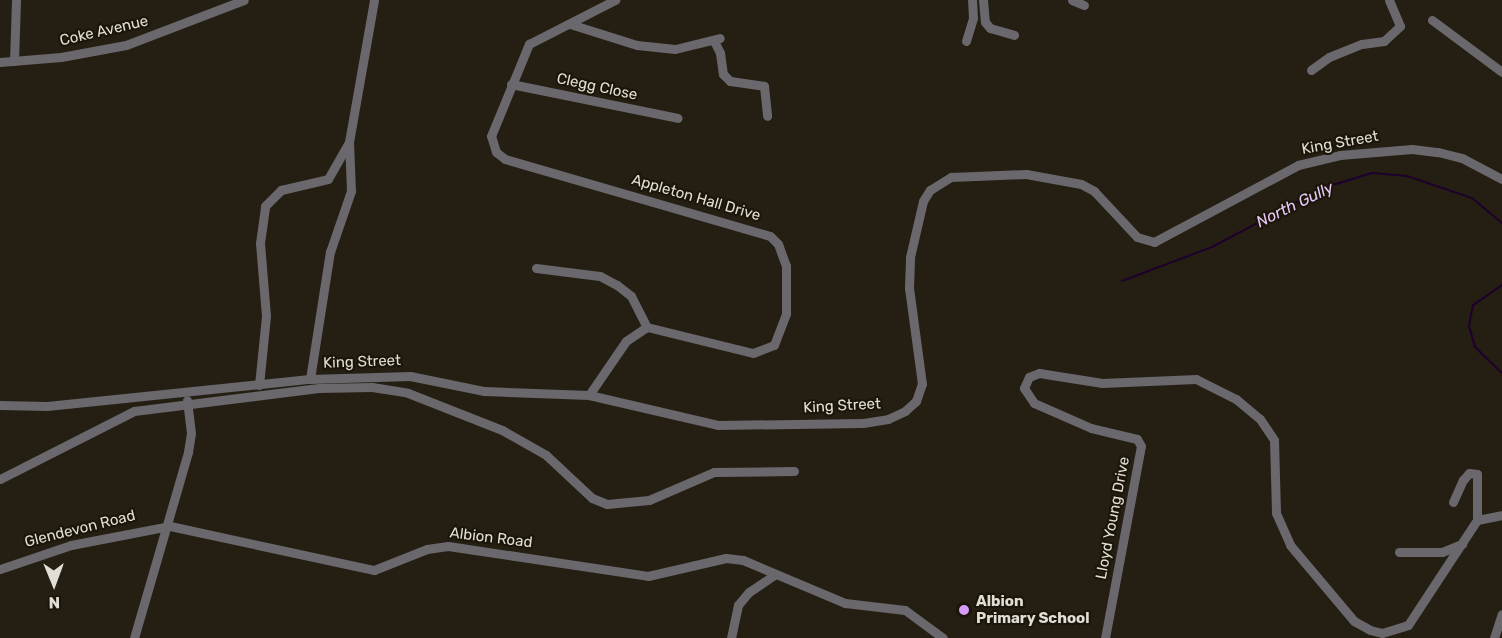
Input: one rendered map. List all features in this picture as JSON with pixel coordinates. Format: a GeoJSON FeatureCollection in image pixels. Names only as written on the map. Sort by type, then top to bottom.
{"type":"FeatureCollection","features":[{"type":"Feature","properties":{"kind":"street"},"geometry":{"type":"LineString","coordinates":[[14,61],[16,0]]}},
{"type":"Feature","properties":{"kind":"street","name":"Coke Avenue"},"geometry":{"type":"LineString","coordinates":[[0,62],[126,45],[244,0]]}},
{"type":"Feature","properties":{"kind":"street"},"geometry":{"type":"LineString","coordinates":[[310,379],[330,252],[351,191],[349,142],[374,0]]}},
{"type":"Feature","properties":{"kind":"street","name":"Appleton Hall Drive"},"geometry":{"type":"LineString","coordinates":[[615,0],[529,44],[491,136],[496,152],[505,159],[770,236],[778,244],[786,266],[786,313],[774,345],[753,353],[647,327]]}},
{"type":"Feature","properties":{"kind":"street"},"geometry":{"type":"LineString","coordinates":[[966,40],[973,18],[972,0]]}},
{"type":"Feature","properties":{"kind":"street"},"geometry":{"type":"LineString","coordinates":[[983,0],[985,22],[990,28],[1014,35]]}},
{"type":"Feature","properties":{"kind":"street"},"geometry":{"type":"LineString","coordinates":[[1072,0],[1084,5]]}},
{"type":"Feature","properties":{"kind":"street"},"geometry":{"type":"LineString","coordinates":[[1311,70],[1362,44],[1384,41],[1400,26],[1389,0]]}},
{"type":"Feature","properties":{"kind":"street"},"geometry":{"type":"LineString","coordinates":[[1432,20],[1502,72]]}},
{"type":"Feature","properties":{"kind":"street"},"geometry":{"type":"LineString","coordinates":[[570,24],[637,45],[675,49],[717,39],[723,74],[730,81],[764,86],[767,116]]}},
{"type":"Feature","properties":{"kind":"street","name":"Clegg Close"},"geometry":{"type":"LineString","coordinates":[[511,84],[678,118]]}},
{"type":"Feature","properties":{"kind":"street"},"geometry":{"type":"LineString","coordinates":[[259,385],[266,316],[260,243],[265,206],[281,190],[328,179],[349,142]]}},
{"type":"Feature","properties":{"kind":"street","name":"King Street"},"geometry":{"type":"LineString","coordinates":[[0,405],[69,404],[185,396],[310,379],[410,375],[484,391],[589,394],[718,425],[863,423],[888,419],[905,411],[916,400],[922,384],[909,288],[910,257],[923,201],[930,190],[951,177],[1026,174],[1081,184],[1094,191],[1137,237],[1154,242],[1298,165],[1340,155],[1412,148],[1462,158],[1502,179]]}},
{"type":"Feature","properties":{"kind":"street"},"geometry":{"type":"LineString","coordinates":[[536,268],[600,276],[617,285],[631,296],[647,327],[626,341],[589,394]]}},
{"type":"Feature","properties":{"kind":"street","name":"Lloyd Young Drive"},"geometry":{"type":"LineString","coordinates":[[1105,638],[1142,446],[1137,439],[1091,428],[1034,403],[1024,388],[1029,377],[1039,373],[1102,383],[1196,379],[1236,399],[1260,419],[1274,440],[1276,513],[1290,545],[1354,621],[1370,630],[1382,633],[1408,625],[1477,520]]}},
{"type":"Feature","properties":{"kind":"street"},"geometry":{"type":"LineString","coordinates":[[0,479],[134,411],[319,388],[372,387],[408,393],[502,430],[546,455],[592,498],[607,504],[649,500],[714,472],[794,471]]}},
{"type":"Feature","properties":{"kind":"street"},"geometry":{"type":"LineString","coordinates":[[134,638],[170,526],[188,452],[189,413],[185,396]]}},
{"type":"Feature","properties":{"kind":"street"},"geometry":{"type":"LineString","coordinates":[[1453,502],[1462,480],[1469,474],[1477,474],[1477,520],[1502,514]]}},
{"type":"Feature","properties":{"kind":"street","name":"Glendevon Road"},"geometry":{"type":"LineString","coordinates":[[0,569],[72,545],[170,526]]}},
{"type":"Feature","properties":{"kind":"street","name":"Albion Road"},"geometry":{"type":"LineString","coordinates":[[170,526],[374,570],[427,549],[448,546],[648,576],[726,558],[743,560],[845,603],[905,610],[943,638]]}},
{"type":"Feature","properties":{"kind":"street"},"geometry":{"type":"LineString","coordinates":[[1399,552],[1442,552],[1462,544]]}},
{"type":"Feature","properties":{"kind":"street"},"geometry":{"type":"LineString","coordinates":[[730,638],[738,605],[749,592],[776,574]]}},
{"type":"Feature","properties":{"kind":"street"},"geometry":{"type":"LineString","coordinates":[[1494,638],[1502,614]]}},
{"type":"Feature","properties":{"kind":"waterway","name":"North Gully"},"geometry":{"type":"LineString","coordinates":[[1122,281],[1212,247],[1326,187],[1372,173],[1407,176],[1472,198],[1502,223]]}},
{"type":"Feature","properties":{"kind":"waterway","name":"North Gully"},"geometry":{"type":"LineString","coordinates":[[1502,285],[1473,305],[1469,326],[1475,347],[1502,373]]}},
{"type":"Feature","properties":{"kind":"place","name":"Albion Primary School"},"geometry":{"type":"Point","coordinates":[964,610]}}]}
